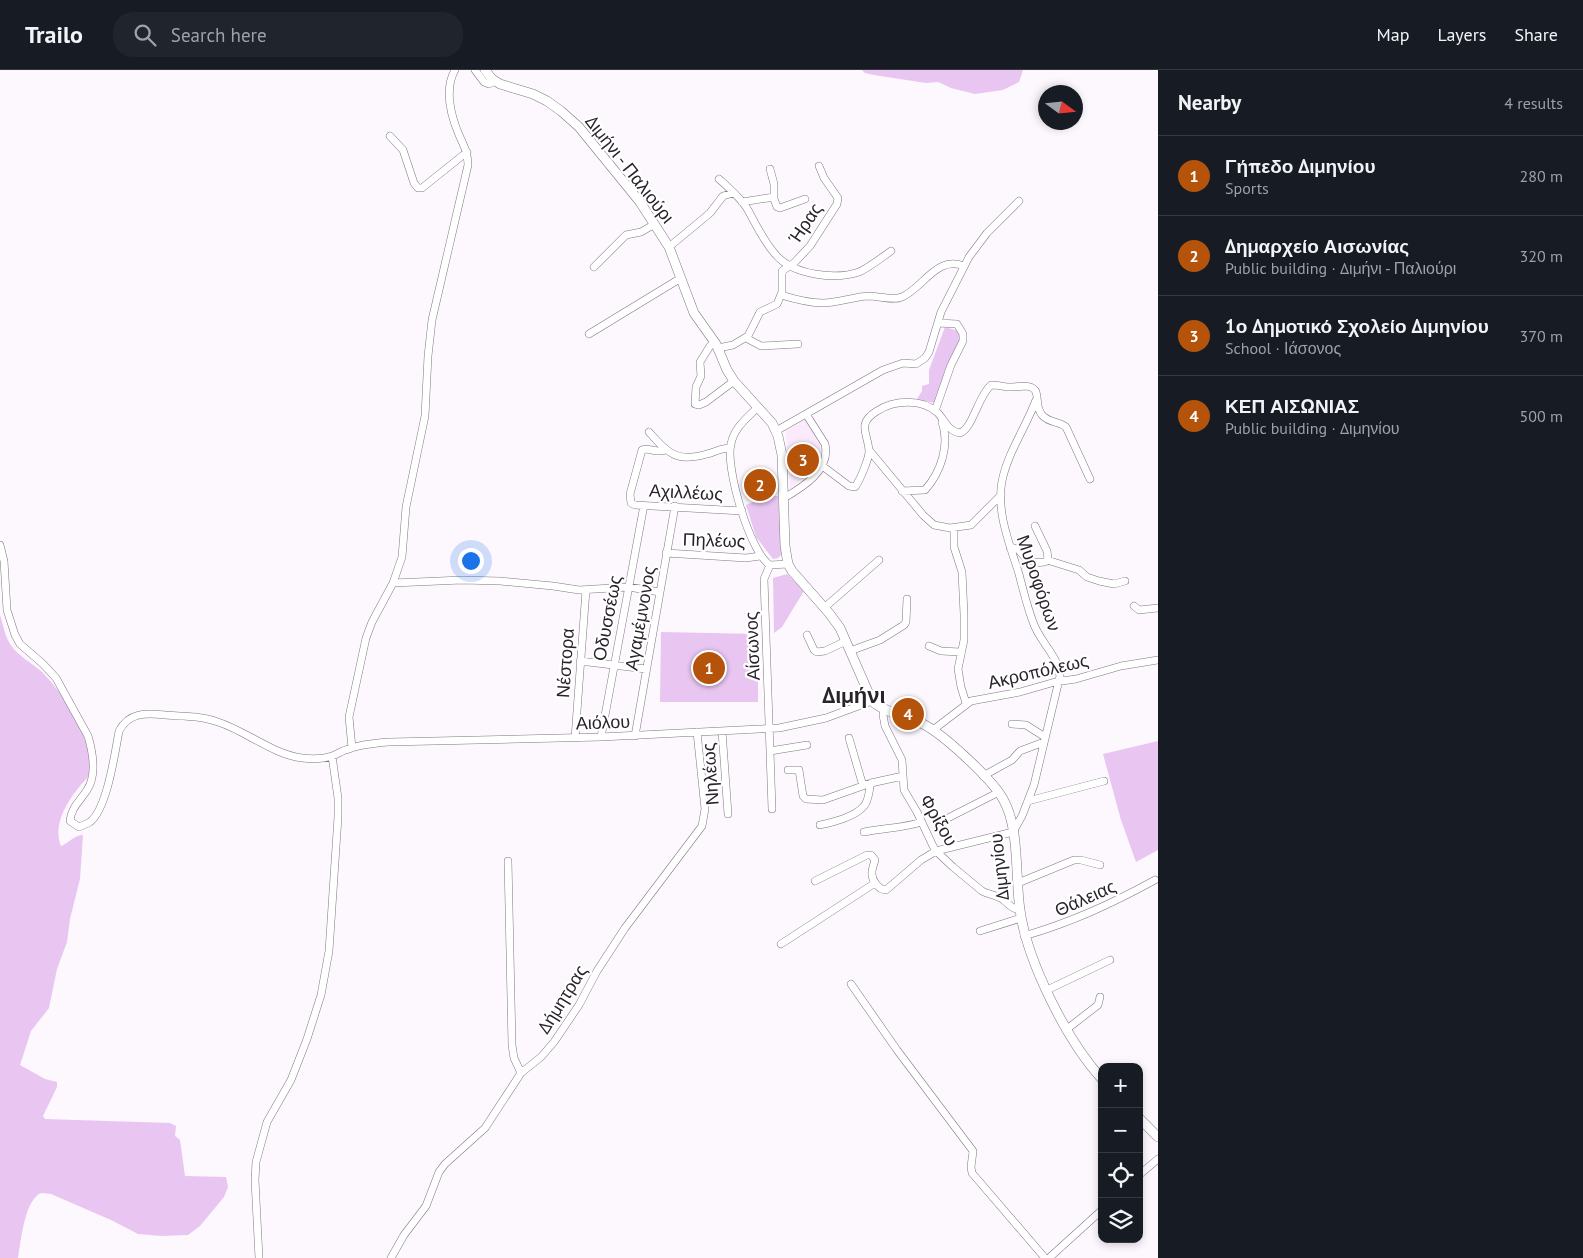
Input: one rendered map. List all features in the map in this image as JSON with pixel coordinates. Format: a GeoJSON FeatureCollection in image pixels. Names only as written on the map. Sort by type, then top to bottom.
{"type":"FeatureCollection","features":[{"type":"Feature","properties":{"kind":"main road","name":"Διμήνι - Παλιούρι"},"geometry":{"type":"LineString","coordinates":[[485,70],[495,81],[539,96],[562,111],[593,143],[655,224],[669,247],[691,309],[717,345],[734,381],[772,423],[776,431],[782,455],[785,546],[788,564],[799,580],[834,619],[872,700]]}},
{"type":"Feature","properties":{"kind":"main road","name":"Διμηνίου"},"geometry":{"type":"LineString","coordinates":[[872,700],[884,708],[933,730],[948,740],[999,792],[1008,811],[1013,832],[1024,936],[1047,990],[1076,1045],[1098,1074]]}},
{"type":"Feature","properties":{"kind":"main road"},"geometry":{"type":"LineString","coordinates":[[1143,1122],[1158,1137]]}},
{"type":"Feature","properties":{"kind":"street"},"geometry":{"type":"LineString","coordinates":[[352,748],[350,717],[366,638],[372,622],[393,583],[402,557],[406,507],[424,424],[432,320],[468,165],[467,152],[459,136],[452,112],[449,92],[454,70]]}},
{"type":"Feature","properties":{"kind":"street"},"geometry":{"type":"LineString","coordinates":[[475,70],[484,82],[489,84],[495,81]]}},
{"type":"Feature","properties":{"kind":"street"},"geometry":{"type":"LineString","coordinates":[[390,136],[403,150],[414,182],[418,188],[422,188],[467,152]]}},
{"type":"Feature","properties":{"kind":"street","name":"Ήρας"},"geometry":{"type":"LineString","coordinates":[[781,296],[782,271],[799,259],[814,242],[838,200],[819,166]]}},
{"type":"Feature","properties":{"kind":"street"},"geometry":{"type":"LineString","coordinates":[[770,169],[777,206],[780,208],[805,199]]}},
{"type":"Feature","properties":{"kind":"street"},"geometry":{"type":"LineString","coordinates":[[719,179],[742,202],[775,254],[790,266],[832,276],[858,272],[891,251]]}},
{"type":"Feature","properties":{"kind":"street"},"geometry":{"type":"LineString","coordinates":[[669,247],[710,213],[723,196],[733,193]]}},
{"type":"Feature","properties":{"kind":"street"},"geometry":{"type":"LineString","coordinates":[[742,202],[774,196]]}},
{"type":"Feature","properties":{"kind":"street"},"geometry":{"type":"LineString","coordinates":[[776,431],[890,367],[903,363],[916,364],[923,360],[929,352],[941,312],[964,266],[987,233],[1019,201]]}},
{"type":"Feature","properties":{"kind":"street"},"geometry":{"type":"LineString","coordinates":[[594,267],[626,235],[640,232],[655,224]]}},
{"type":"Feature","properties":{"kind":"street"},"geometry":{"type":"LineString","coordinates":[[734,381],[706,402],[700,405],[696,404],[696,387],[700,376],[700,362],[710,346],[733,345],[746,338],[750,334],[760,312],[774,306],[781,296],[823,303],[868,296],[900,298],[945,265],[952,263],[964,266]]}},
{"type":"Feature","properties":{"kind":"street"},"geometry":{"type":"LineString","coordinates":[[589,334],[681,278]]}},
{"type":"Feature","properties":{"kind":"street"},"geometry":{"type":"LineString","coordinates":[[902,491],[925,490],[936,472],[946,440],[945,431],[937,413],[950,364],[962,344],[964,336],[960,327],[956,324],[938,323]]}},
{"type":"Feature","properties":{"kind":"street"},"geometry":{"type":"LineString","coordinates":[[746,338],[761,346],[798,344]]}},
{"type":"Feature","properties":{"kind":"street"},"geometry":{"type":"LineString","coordinates":[[1001,495],[974,524],[954,528],[942,527],[929,522],[869,450],[864,428],[865,422],[877,411],[896,403],[906,402],[923,405],[937,413],[952,431],[960,433],[964,431],[986,390],[991,385],[1030,387],[1036,391],[1036,400],[1041,413],[1047,420],[1066,427],[1090,479]]}},
{"type":"Feature","properties":{"kind":"street","name":"Μυροφόρων"},"geometry":{"type":"LineString","coordinates":[[1036,400],[1007,465],[1001,495],[1004,523],[1010,547],[1034,625],[1056,662],[1060,672],[1060,682]]}},
{"type":"Feature","properties":{"kind":"street"},"geometry":{"type":"LineString","coordinates":[[757,408],[738,428],[730,448],[730,468],[752,541],[760,556],[770,565],[788,564]]}},
{"type":"Feature","properties":{"kind":"street"},"geometry":{"type":"LineString","coordinates":[[784,498],[812,480],[826,453],[825,444],[806,414]]}},
{"type":"Feature","properties":{"kind":"street"},"geometry":{"type":"LineString","coordinates":[[649,432],[665,450],[676,456],[684,457],[705,454],[722,448],[730,448]]}},
{"type":"Feature","properties":{"kind":"street","name":"Αχιλλέως"},"geometry":{"type":"LineString","coordinates":[[665,450],[661,452],[642,450],[630,494],[630,501],[634,505],[742,511]]}},
{"type":"Feature","properties":{"kind":"street"},"geometry":{"type":"LineString","coordinates":[[821,465],[839,480],[854,487],[857,485],[869,450]]}},
{"type":"Feature","properties":{"kind":"street","name":"Οδυσσέως"},"geometry":{"type":"LineString","coordinates":[[601,738],[644,505]]}},
{"type":"Feature","properties":{"kind":"street","name":"Αγαμέμνονος"},"geometry":{"type":"LineString","coordinates":[[635,736],[674,506]]}},
{"type":"Feature","properties":{"kind":"street"},"geometry":{"type":"LineString","coordinates":[[1035,526],[1046,551],[1047,560]]}},
{"type":"Feature","properties":{"kind":"street"},"geometry":{"type":"LineString","coordinates":[[954,528],[954,546],[963,583],[964,632],[958,665],[966,703]]}},
{"type":"Feature","properties":{"kind":"street","name":"Αιόλου"},"geometry":{"type":"LineString","coordinates":[[0,546],[4,561],[7,610],[15,636],[20,644],[56,678],[88,736],[91,745],[93,766],[90,784],[71,812],[70,821],[79,827],[89,823],[96,816],[103,800],[119,731],[123,723],[134,715],[144,713],[203,718],[231,727],[292,756],[314,759],[332,756],[352,748],[390,742],[601,738],[788,727],[819,720],[872,700]]}},
{"type":"Feature","properties":{"kind":"street"},"geometry":{"type":"LineString","coordinates":[[1010,547],[1018,549],[1027,560],[1041,562],[1047,560],[1079,570],[1087,577],[1099,581],[1114,584],[1125,581]]}},
{"type":"Feature","properties":{"kind":"street","name":"Πηλέως"},"geometry":{"type":"LineString","coordinates":[[666,553],[746,558],[760,556]]}},
{"type":"Feature","properties":{"kind":"street"},"geometry":{"type":"LineString","coordinates":[[824,608],[879,560]]}},
{"type":"Feature","properties":{"kind":"street","name":"Αίσωνος"},"geometry":{"type":"LineString","coordinates":[[770,565],[764,579],[772,809]]}},
{"type":"Feature","properties":{"kind":"street"},"geometry":{"type":"LineString","coordinates":[[393,583],[462,580],[500,581],[586,590],[628,587],[660,592]]}},
{"type":"Feature","properties":{"kind":"street","name":"Νέστορα"},"geometry":{"type":"LineString","coordinates":[[575,738],[586,590]]}},
{"type":"Feature","properties":{"kind":"street"},"geometry":{"type":"LineString","coordinates":[[850,651],[880,640],[904,626],[906,622],[906,599]]}},
{"type":"Feature","properties":{"kind":"street"},"geometry":{"type":"LineString","coordinates":[[1134,606],[1136,609],[1143,610],[1158,608]]}},
{"type":"Feature","properties":{"kind":"street"},"geometry":{"type":"LineString","coordinates":[[807,636],[817,652],[825,651],[846,642]]}},
{"type":"Feature","properties":{"kind":"street"},"geometry":{"type":"LineString","coordinates":[[929,646],[942,651],[960,652]]}},
{"type":"Feature","properties":{"kind":"street","name":"Ακροπόλεως"},"geometry":{"type":"LineString","coordinates":[[933,730],[966,703],[1076,679],[1120,666],[1158,660]]}},
{"type":"Feature","properties":{"kind":"street"},"geometry":{"type":"LineString","coordinates":[[580,661],[646,669]]}},
{"type":"Feature","properties":{"kind":"street"},"geometry":{"type":"LineString","coordinates":[[815,881],[870,854],[874,857],[872,873],[875,884],[882,890],[888,890],[921,860],[936,851],[1013,832],[1028,801],[1036,778],[1060,682]]}},
{"type":"Feature","properties":{"kind":"street","name":"Φρίξου"},"geometry":{"type":"LineString","coordinates":[[884,708],[885,726],[901,756],[904,790],[936,851],[982,891],[989,895],[1000,897],[1011,908],[1021,914]]}},
{"type":"Feature","properties":{"kind":"street"},"geometry":{"type":"LineString","coordinates":[[1012,724],[1026,725],[1045,739]]}},
{"type":"Feature","properties":{"kind":"street","name":"Νηλέως"},"geometry":{"type":"LineString","coordinates":[[722,731],[728,814]]}},
{"type":"Feature","properties":{"kind":"street","name":"Δήμητρας"},"geometry":{"type":"LineString","coordinates":[[391,1258],[404,1235],[426,1206],[439,1172],[445,1164],[485,1128],[520,1073],[541,1057],[554,1042],[629,921],[702,826],[705,809],[697,732]]}},
{"type":"Feature","properties":{"kind":"street"},"geometry":{"type":"LineString","coordinates":[[849,738],[863,786]]}},
{"type":"Feature","properties":{"kind":"street"},"geometry":{"type":"LineString","coordinates":[[983,776],[1012,760],[1020,751],[1045,739]]}},
{"type":"Feature","properties":{"kind":"street"},"geometry":{"type":"LineString","coordinates":[[770,751],[807,745]]}},
{"type":"Feature","properties":{"kind":"street"},"geometry":{"type":"LineString","coordinates":[[259,1258],[255,1180],[258,1155],[267,1122],[288,1087],[307,1039],[318,1006],[327,966],[338,817],[338,798],[332,756]]}},
{"type":"Feature","properties":{"kind":"street"},"geometry":{"type":"LineString","coordinates":[[788,770],[795,769],[801,772],[803,796],[806,799],[823,800],[872,783],[903,776]]}},
{"type":"Feature","properties":{"kind":"street"},"geometry":{"type":"LineString","coordinates":[[1028,801],[1104,781]]}},
{"type":"Feature","properties":{"kind":"street"},"geometry":{"type":"LineString","coordinates":[[820,825],[842,820],[863,807],[867,802],[872,783]]}},
{"type":"Feature","properties":{"kind":"street"},"geometry":{"type":"LineString","coordinates":[[946,819],[999,792]]}},
{"type":"Feature","properties":{"kind":"street"},"geometry":{"type":"LineString","coordinates":[[864,832],[891,827],[904,827],[922,822]]}},
{"type":"Feature","properties":{"kind":"street"},"geometry":{"type":"LineString","coordinates":[[1018,883],[1074,860],[1100,865]]}},
{"type":"Feature","properties":{"kind":"street"},"geometry":{"type":"LineString","coordinates":[[508,861],[511,1039],[514,1058],[520,1073]]}},
{"type":"Feature","properties":{"kind":"street","name":"Θάλειας"},"geometry":{"type":"LineString","coordinates":[[1024,936],[1058,926],[1090,913],[1124,898],[1155,880]]}},
{"type":"Feature","properties":{"kind":"street"},"geometry":{"type":"LineString","coordinates":[[781,944],[875,884]]}},
{"type":"Feature","properties":{"kind":"street"},"geometry":{"type":"LineString","coordinates":[[980,932],[1021,914]]}},
{"type":"Feature","properties":{"kind":"street"},"geometry":{"type":"LineString","coordinates":[[1047,990],[1110,960]]}},
{"type":"Feature","properties":{"kind":"street"},"geometry":{"type":"LineString","coordinates":[[851,984],[897,1050],[973,1151],[972,1173],[1047,1258],[1098,1213]]}},
{"type":"Feature","properties":{"kind":"street"},"geometry":{"type":"LineString","coordinates":[[1067,1028],[1098,1005],[1100,997]]}},
{"type":"Feature","properties":{"kind":"street"},"geometry":{"type":"LineString","coordinates":[[1143,1172],[1158,1159]]}},
{"type":"Feature","properties":{"kind":"shaded area"},"geometry":{"type":"Polygon","coordinates":[[[862,70],[1023,70],[1019,82],[1003,90],[975,94],[951,88],[938,82],[926,83],[874,75],[865,73],[862,70]]]}},
{"type":"Feature","properties":{"kind":"shaded area"},"geometry":{"type":"Polygon","coordinates":[[[945,327],[962,332],[963,338],[934,403],[917,399],[922,391],[922,386],[929,384],[929,370],[945,327]]]}},
{"type":"Feature","properties":{"kind":"shaded area"},"geometry":{"type":"Polygon","coordinates":[[[807,419],[823,448],[813,472],[790,488],[786,431],[807,419]]]}},
{"type":"Feature","properties":{"kind":"shaded area"},"geometry":{"type":"Polygon","coordinates":[[[767,496],[778,496],[782,554],[778,558],[773,559],[756,537],[746,505],[767,496]]]}},
{"type":"Feature","properties":{"kind":"shaded area"},"geometry":{"type":"Polygon","coordinates":[[[787,574],[804,591],[782,627],[774,633],[773,578],[787,574]]]}},
{"type":"Feature","properties":{"kind":"shaded area"},"geometry":{"type":"Polygon","coordinates":[[[0,615],[5,634],[13,648],[42,672],[69,706],[84,737],[89,752],[90,766],[88,777],[70,800],[61,818],[59,827],[61,846],[77,836],[83,835],[80,879],[70,919],[67,942],[57,969],[49,1008],[31,1031],[20,1065],[45,1079],[57,1082],[57,1087],[43,1116],[45,1119],[170,1123],[176,1126],[175,1136],[180,1140],[185,1176],[226,1177],[228,1187],[224,1197],[200,1226],[188,1235],[162,1236],[138,1234],[51,1194],[42,1193],[34,1199],[27,1214],[18,1258],[0,1258],[0,615]]]}},
{"type":"Feature","properties":{"kind":"shaded area"},"geometry":{"type":"Polygon","coordinates":[[[661,632],[758,634],[758,702],[660,702],[661,632]]]}},
{"type":"Feature","properties":{"kind":"shaded area"},"geometry":{"type":"Polygon","coordinates":[[[1158,741],[1158,850],[1136,862],[1121,820],[1103,754],[1158,741]]]}},
{"type":"Feature","properties":{"kind":"place","name":"1ο Δημοτικό Σχολείο Διμηνίου"},"geometry":{"type":"Point","coordinates":[803,460]}},
{"type":"Feature","properties":{"kind":"place","name":"Δημαρχείο Αισωνίας"},"geometry":{"type":"Point","coordinates":[760,485]}},
{"type":"Feature","properties":{"kind":"place","name":"Γήπεδο Διμηνίου"},"geometry":{"type":"Point","coordinates":[709,668]}},
{"type":"Feature","properties":{"kind":"place","name":"ΚΕΠ ΑΙΣΩΝΙΑΣ"},"geometry":{"type":"Point","coordinates":[908,714]}},
{"type":"Feature","properties":{"kind":"district","name":"Διμήνι"},"geometry":{"type":"Point","coordinates":[854,695]}}]}
